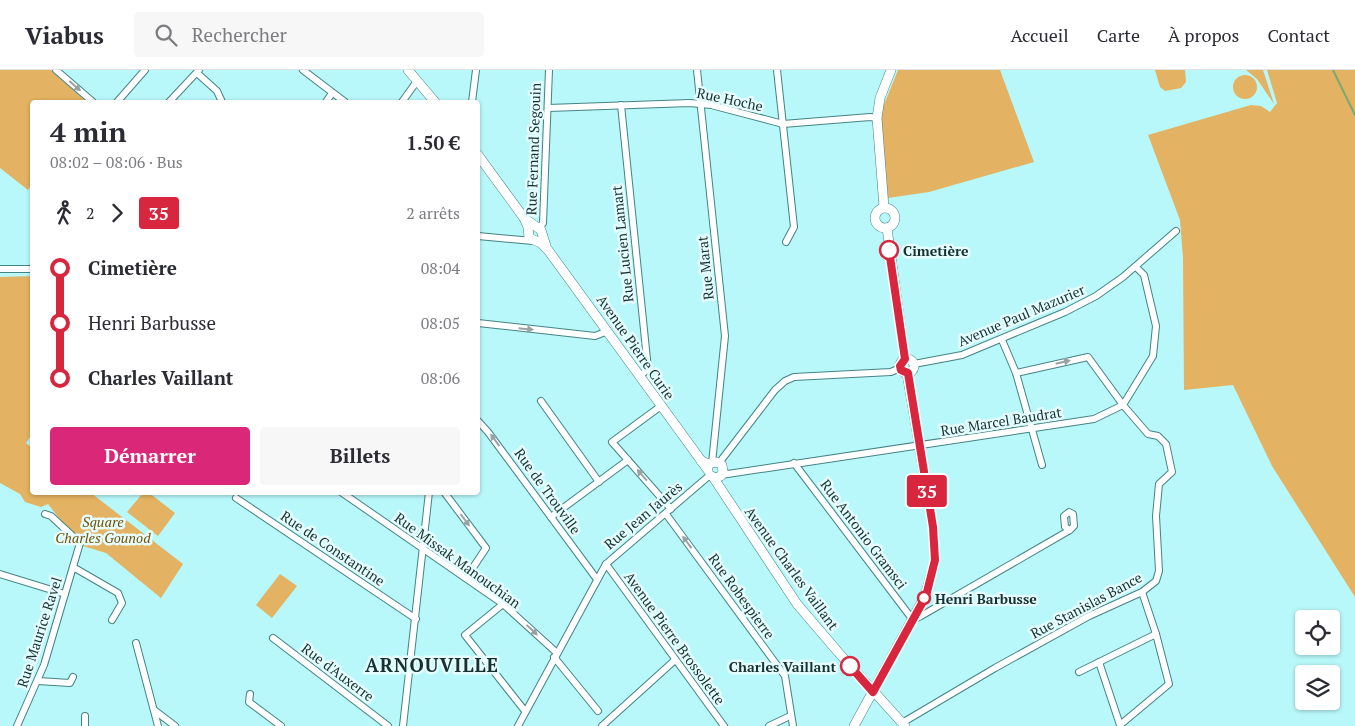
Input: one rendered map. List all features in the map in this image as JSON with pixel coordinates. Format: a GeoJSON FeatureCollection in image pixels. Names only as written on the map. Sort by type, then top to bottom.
{"type":"FeatureCollection","features":[{"type":"Feature","properties":{"kind":"street"},"geometry":{"type":"LineString","coordinates":[[56,70],[91,100]]}},
{"type":"Feature","properties":{"kind":"street"},"geometry":{"type":"LineString","coordinates":[[119,100],[145,70]]}},
{"type":"Feature","properties":{"kind":"street"},"geometry":{"type":"LineString","coordinates":[[303,70],[342,100]]}},
{"type":"Feature","properties":{"kind":"street"},"geometry":{"type":"LineString","coordinates":[[408,70],[433,100]]}},
{"type":"Feature","properties":{"kind":"street"},"geometry":{"type":"LineString","coordinates":[[472,100],[476,70]]}},
{"type":"Feature","properties":{"kind":"street","name":"Rue Fernand Segouin"},"geometry":{"type":"LineString","coordinates":[[533,235],[543,223],[549,70]]}},
{"type":"Feature","properties":{"kind":"street","name":"Rue Marat"},"geometry":{"type":"LineString","coordinates":[[697,70],[725,336],[714,468]]}},
{"type":"Feature","properties":{"kind":"street"},"geometry":{"type":"LineString","coordinates":[[777,70],[794,227],[786,242]]}},
{"type":"Feature","properties":{"kind":"street"},"geometry":{"type":"LineString","coordinates":[[884,208],[877,118],[880,98],[891,70]]}},
{"type":"Feature","properties":{"kind":"street"},"geometry":{"type":"LineString","coordinates":[[171,100],[198,71],[216,91],[221,100]]}},
{"type":"Feature","properties":{"kind":"street"},"geometry":{"type":"LineString","coordinates":[[403,100],[417,81]]}},
{"type":"Feature","properties":{"kind":"street"},"geometry":{"type":"LineString","coordinates":[[327,100],[332,92]]}},
{"type":"Feature","properties":{"kind":"street","name":"Rue Hoche"},"geometry":{"type":"LineString","coordinates":[[548,108],[700,103],[783,124],[870,116],[877,118]]}},
{"type":"Feature","properties":{"kind":"street","name":"Rue Lucien Lamart"},"geometry":{"type":"LineString","coordinates":[[621,105],[648,369],[640,376]]}},
{"type":"Feature","properties":{"kind":"street","name":"Avenue Pierre Curie"},"geometry":{"type":"LineString","coordinates":[[480,158],[524,218],[533,235],[548,250],[661,406],[714,468]]}},
{"type":"Feature","properties":{"kind":"street"},"geometry":{"type":"LineString","coordinates":[[884,208],[890,208],[895,216],[893,224],[887,228],[878,225],[875,219],[878,210],[884,208]]}},
{"type":"Feature","properties":{"kind":"street"},"geometry":{"type":"LineString","coordinates":[[887,228],[905,359]]}},
{"type":"Feature","properties":{"kind":"street","name":"Avenue Paul Mazurier"},"geometry":{"type":"LineString","coordinates":[[914,364],[962,355],[1002,340],[1065,312],[1096,296],[1136,267],[1176,231]]}},
{"type":"Feature","properties":{"kind":"street"},"geometry":{"type":"LineString","coordinates":[[480,236],[533,235]]}},
{"type":"Feature","properties":{"kind":"street"},"geometry":{"type":"LineString","coordinates":[[1016,373],[1088,356],[1123,405],[1149,366],[1157,336],[1144,275],[1136,267]]}},
{"type":"Feature","properties":{"kind":"street"},"geometry":{"type":"LineString","coordinates":[[0,269],[30,269]]}},
{"type":"Feature","properties":{"kind":"street"},"geometry":{"type":"LineString","coordinates":[[480,323],[596,336],[608,331]]}},
{"type":"Feature","properties":{"kind":"street"},"geometry":{"type":"LineString","coordinates":[[1002,340],[1016,373],[1042,465]]}},
{"type":"Feature","properties":{"kind":"street"},"geometry":{"type":"LineString","coordinates":[[904,371],[912,371],[914,364],[910,359],[905,359]]}},
{"type":"Feature","properties":{"kind":"street"},"geometry":{"type":"LineString","coordinates":[[854,726],[913,620],[931,583],[935,560],[933,527],[920,447],[904,371],[900,364],[905,359]]}},
{"type":"Feature","properties":{"kind":"street","name":"Rue Jean Jaurès"},"geometry":{"type":"LineString","coordinates":[[518,726],[596,578],[606,564],[668,511],[714,468],[775,390],[786,381],[804,376],[904,371]]}},
{"type":"Feature","properties":{"kind":"street"},"geometry":{"type":"LineString","coordinates":[[541,401],[599,482]]}},
{"type":"Feature","properties":{"kind":"street","name":"Rue Marcel Baudrat"},"geometry":{"type":"LineString","coordinates":[[714,468],[794,463],[920,447],[1094,419],[1123,405]]}},
{"type":"Feature","properties":{"kind":"street","name":"Rue Stanislas Bance"},"geometry":{"type":"LineString","coordinates":[[904,725],[1029,649],[1089,616],[1142,592],[1156,581],[1159,571],[1156,516],[1159,484],[1172,472],[1166,444],[1158,436],[1148,434],[1123,405]]}},
{"type":"Feature","properties":{"kind":"street","name":"Rue Robespierre"},"geometry":{"type":"LineString","coordinates":[[661,406],[612,442],[668,511],[785,676],[793,726]]}},
{"type":"Feature","properties":{"kind":"street","name":"Rue de Trouville"},"geometry":{"type":"LineString","coordinates":[[480,423],[596,578]]}},
{"type":"Feature","properties":{"kind":"street"},"geometry":{"type":"LineString","coordinates":[[551,517],[628,460]]}},
{"type":"Feature","properties":{"kind":"street","name":"Rue Antonio Gramsci"},"geometry":{"type":"LineString","coordinates":[[794,463],[913,620]]}},
{"type":"Feature","properties":{"kind":"street","name":"Avenue Charles Vaillant"},"geometry":{"type":"LineString","coordinates":[[714,468],[720,491],[797,604],[904,725]]}},
{"type":"Feature","properties":{"kind":"street","name":"Rue Missak Manouchian"},"geometry":{"type":"LineString","coordinates":[[344,495],[503,604],[555,655]]}},
{"type":"Feature","properties":{"kind":"street"},"geometry":{"type":"LineString","coordinates":[[403,726],[429,495]]}},
{"type":"Feature","properties":{"kind":"street"},"geometry":{"type":"LineString","coordinates":[[446,495],[486,548],[466,578]]}},
{"type":"Feature","properties":{"kind":"street","name":"Rue de Constantine"},"geometry":{"type":"LineString","coordinates":[[236,498],[416,619]]}},
{"type":"Feature","properties":{"kind":"street","name":"Rue Maurice Ravel"},"geometry":{"type":"LineString","coordinates":[[19,725],[38,681],[80,543],[52,516],[45,514]]}},
{"type":"Feature","properties":{"kind":"street"},"geometry":{"type":"LineString","coordinates":[[913,620],[1070,530]]}},
{"type":"Feature","properties":{"kind":"street","name":"Avenue Pierre Brossolette"},"geometry":{"type":"LineString","coordinates":[[606,564],[724,726]]}},
{"type":"Feature","properties":{"kind":"street"},"geometry":{"type":"LineString","coordinates":[[73,567],[118,593],[122,603],[112,620]]}},
{"type":"Feature","properties":{"kind":"street"},"geometry":{"type":"LineString","coordinates":[[0,574],[65,594]]}},
{"type":"Feature","properties":{"kind":"street"},"geometry":{"type":"LineString","coordinates":[[1099,662],[1120,725],[1169,684],[1156,634],[1142,592]]}},
{"type":"Feature","properties":{"kind":"street"},"geometry":{"type":"LineString","coordinates":[[503,604],[465,635],[525,711]]}},
{"type":"Feature","properties":{"kind":"street"},"geometry":{"type":"LineString","coordinates":[[1079,672],[1156,634]]}},
{"type":"Feature","properties":{"kind":"street","name":"Rue d'Auxerre"},"geometry":{"type":"LineString","coordinates":[[273,638],[388,726]]}},
{"type":"Feature","properties":{"kind":"street"},"geometry":{"type":"LineString","coordinates":[[136,643],[158,726]]}},
{"type":"Feature","properties":{"kind":"street"},"geometry":{"type":"LineString","coordinates":[[555,655],[598,711]]}},
{"type":"Feature","properties":{"kind":"street"},"geometry":{"type":"LineString","coordinates":[[602,726],[675,660]]}},
{"type":"Feature","properties":{"kind":"street"},"geometry":{"type":"LineString","coordinates":[[38,681],[70,683],[73,677]]}},
{"type":"Feature","properties":{"kind":"street"},"geometry":{"type":"LineString","coordinates":[[250,694],[249,702],[281,726]]}},
{"type":"Feature","properties":{"kind":"street"},"geometry":{"type":"LineString","coordinates":[[154,710],[175,726]]}},
{"type":"Feature","properties":{"kind":"street"},"geometry":{"type":"LineString","coordinates":[[85,716],[85,726]]}},
{"type":"Feature","properties":{"kind":"street"},"geometry":{"type":"LineString","coordinates":[[769,726],[790,716]]}},
{"type":"Feature","properties":{"kind":"green space"},"geometry":{"type":"Polygon","coordinates":[[[0,70],[51,70],[85,100],[30,100],[30,187],[28,190],[0,168],[0,70]]]}},
{"type":"Feature","properties":{"kind":"green space"},"geometry":{"type":"Polygon","coordinates":[[[898,70],[1000,70],[1034,162],[929,192],[888,198],[881,112],[898,70]]]}},
{"type":"Feature","properties":{"kind":"green space"},"geometry":{"type":"Polygon","coordinates":[[[1155,70],[1185,70],[1186,82],[1181,88],[1165,91],[1160,87],[1155,70]]]}},
{"type":"Feature","properties":{"kind":"green space"},"geometry":{"type":"Polygon","coordinates":[[[1246,70],[1263,70],[1274,104],[1257,79],[1246,70]]]}},
{"type":"Feature","properties":{"kind":"green space"},"geometry":{"type":"Polygon","coordinates":[[[1267,70],[1355,70],[1355,597],[1272,466],[1233,385],[1184,390],[1183,258],[1180,220],[1148,135],[1251,105],[1261,106],[1270,112],[1277,103],[1267,70]]]}},
{"type":"Feature","properties":{"kind":"green space"},"geometry":{"type":"Polygon","coordinates":[[[1245,75],[1250,76],[1256,82],[1256,92],[1250,98],[1245,99],[1240,98],[1234,92],[1233,87],[1234,82],[1240,76],[1245,75]]]}},
{"type":"Feature","properties":{"kind":"green space","name":"Square Charles Gounod"},"geometry":{"type":"Polygon","coordinates":[[[30,276],[30,437],[26,443],[30,446],[30,495],[94,495],[183,564],[161,598],[106,553],[83,546],[84,541],[65,526],[48,504],[41,507],[25,502],[20,494],[0,483],[0,277],[30,276]]]}},
{"type":"Feature","properties":{"kind":"green space"},"geometry":{"type":"Polygon","coordinates":[[[141,495],[152,495],[175,513],[158,536],[127,512],[141,495]]]}},
{"type":"Feature","properties":{"kind":"green space"},"geometry":{"type":"Polygon","coordinates":[[[280,574],[297,586],[272,618],[256,605],[280,574]]]}},
{"type":"Feature","properties":{"kind":"waterway"},"geometry":{"type":"LineString","coordinates":[[1333,70],[1355,115]]}},
{"type":"Feature","properties":{"kind":"bus line","name":"35"},"geometry":{"type":"LineString","coordinates":[[850,666],[873,692],[926,596],[931,583],[935,560],[933,527],[908,373],[901,370],[900,366],[901,361],[905,359],[889,250]]}},
{"type":"Feature","properties":{"kind":"place","name":"Cimetière"},"geometry":{"type":"Point","coordinates":[889,250]}},
{"type":"Feature","properties":{"kind":"place","name":"Henri Barbusse"},"geometry":{"type":"Point","coordinates":[924,598]}},
{"type":"Feature","properties":{"kind":"place","name":"Charles Vaillant"},"geometry":{"type":"Point","coordinates":[850,666]}},
{"type":"Feature","properties":{"kind":"district","name":"ARNOUVILLE"},"geometry":{"type":"Point","coordinates":[432,664]}}]}
